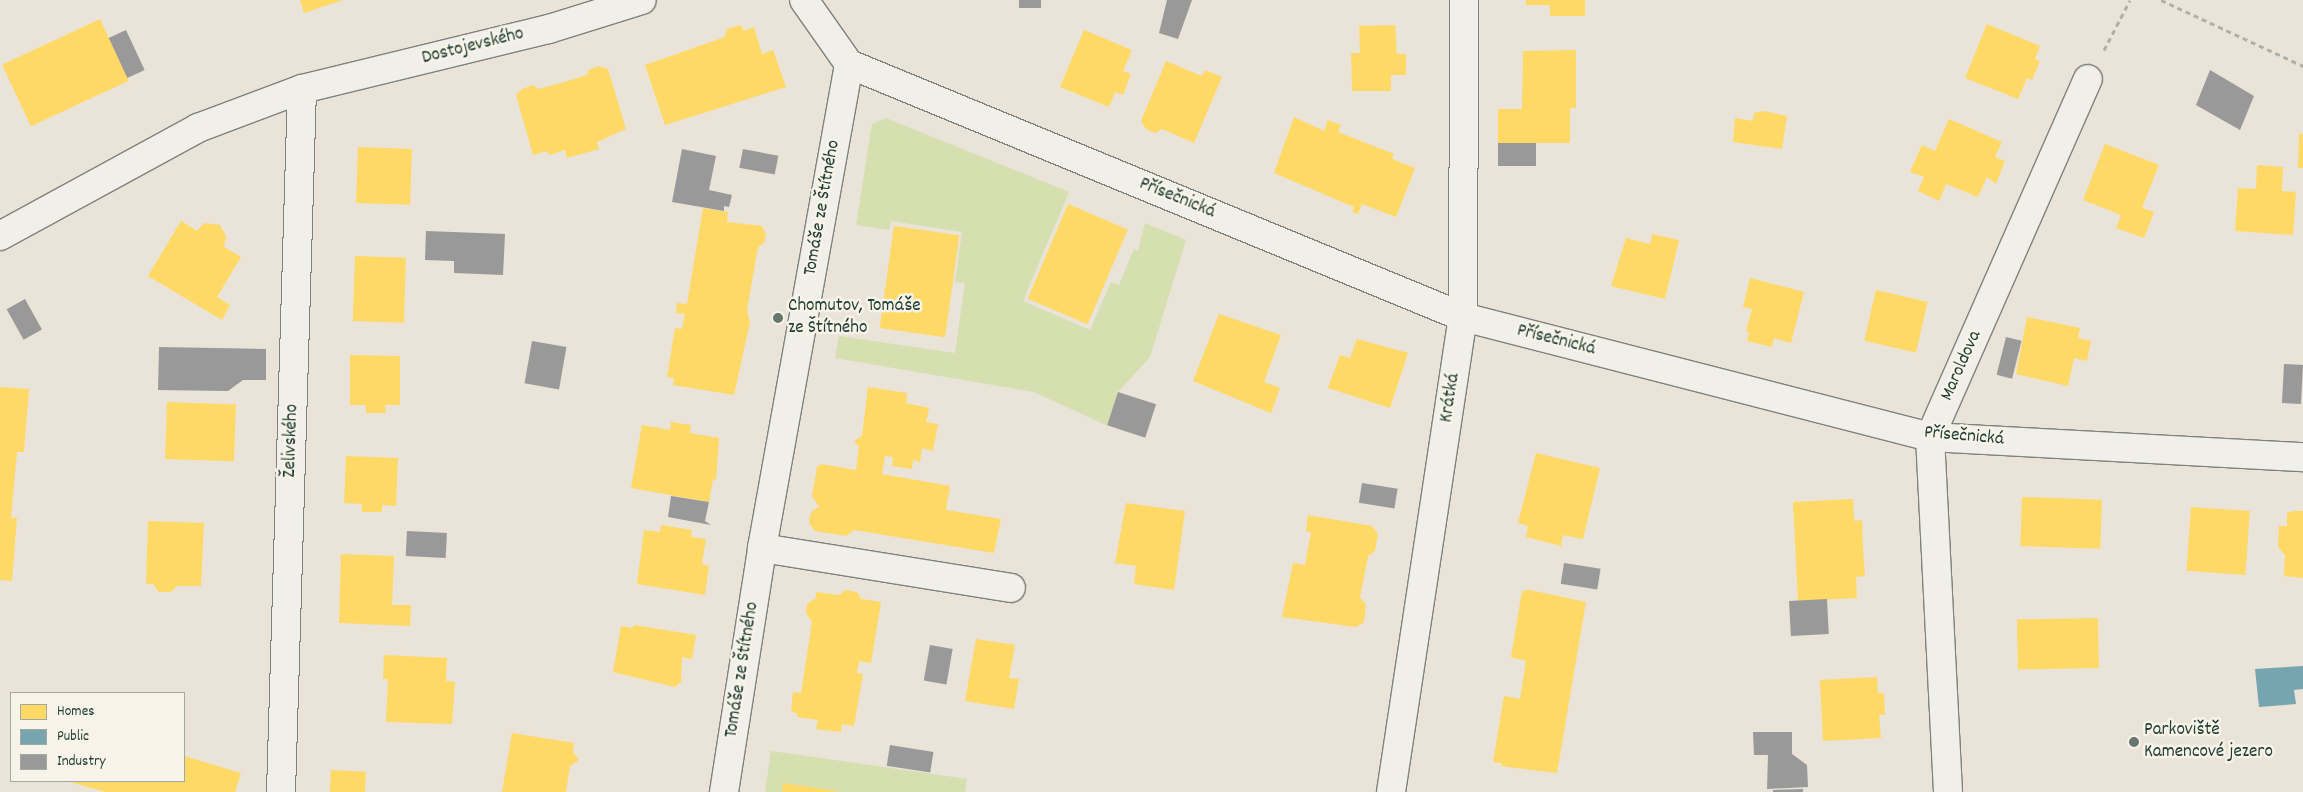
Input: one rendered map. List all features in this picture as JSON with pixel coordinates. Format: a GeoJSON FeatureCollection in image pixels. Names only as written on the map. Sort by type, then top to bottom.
{"type":"FeatureCollection","features":[{"type":"Feature","properties":{"kind":"street","name":"Dostojevského"},"geometry":{"type":"LineString","coordinates":[[0,236],[198,128],[302,89],[549,29],[642,0]]}},
{"type":"Feature","properties":{"kind":"street"},"geometry":{"type":"LineString","coordinates":[[804,0],[849,64]]}},
{"type":"Feature","properties":{"kind":"street","name":"Krátká"},"geometry":{"type":"LineString","coordinates":[[1391,792],[1463,317],[1464,0]]}},
{"type":"Feature","properties":{"kind":"street","name":"Přísečnická"},"geometry":{"type":"LineString","coordinates":[[849,64],[1463,317],[1930,437],[2303,457]]}},
{"type":"Feature","properties":{"kind":"street","name":"Tomáše ze Štítného"},"geometry":{"type":"LineString","coordinates":[[724,792],[762,548],[849,64]]}},
{"type":"Feature","properties":{"kind":"street","name":"Maroldova"},"geometry":{"type":"LineString","coordinates":[[1948,792],[1930,437],[2088,79]]}},
{"type":"Feature","properties":{"kind":"street","name":"Želivského"},"geometry":{"type":"LineString","coordinates":[[281,792],[302,89]]}},
{"type":"Feature","properties":{"kind":"street"},"geometry":{"type":"LineString","coordinates":[[762,548],[1011,588]]}},
{"type":"Feature","properties":{"kind":"path"},"geometry":{"type":"LineString","coordinates":[[2088,79],[2130,0]]}},
{"type":"Feature","properties":{"kind":"path"},"geometry":{"type":"LineString","coordinates":[[2161,0],[2303,66]]}},
{"type":"Feature","properties":{"kind":"green space"},"geometry":{"type":"Polygon","coordinates":[[[886,118],[1069,192],[1023,301],[1090,330],[1111,282],[1119,285],[1134,249],[1138,251],[1145,223],[1186,240],[1150,357],[1118,392],[1108,426],[1034,392],[835,358],[839,336],[955,353],[965,283],[955,282],[962,232],[891,221],[889,230],[856,225],[872,124],[886,118]]]}},
{"type":"Feature","properties":{"kind":"green space"},"geometry":{"type":"Polygon","coordinates":[[[771,751],[967,779],[965,792],[765,792],[771,751]]]}},
{"type":"Feature","properties":{"kind":"building: Homes"},"geometry":{"type":"Polygon","coordinates":[[[300,0],[343,0],[304,13],[300,0]]]}},
{"type":"Feature","properties":{"kind":"building: Homes"},"geometry":{"type":"Polygon","coordinates":[[[1526,0],[1585,0],[1585,16],[1550,16],[1550,5],[1526,5],[1526,0]]]}},
{"type":"Feature","properties":{"kind":"building: Homes"},"geometry":{"type":"Polygon","coordinates":[[[100,19],[129,81],[31,126],[2,65],[100,19]]]}},
{"type":"Feature","properties":{"kind":"building: Homes"},"geometry":{"type":"Polygon","coordinates":[[[1987,24],[2040,46],[2035,59],[2040,61],[2032,80],[2027,78],[2018,99],[1965,78],[1987,24]]]}},
{"type":"Feature","properties":{"kind":"building: Homes"},"geometry":{"type":"Polygon","coordinates":[[[741,25],[744,31],[754,27],[762,54],[773,50],[786,87],[665,125],[645,65],[725,37],[727,29],[741,25]]]}},
{"type":"Feature","properties":{"kind":"building: Homes"},"geometry":{"type":"Polygon","coordinates":[[[1395,25],[1397,54],[1406,54],[1406,75],[1391,75],[1391,91],[1352,91],[1351,53],[1360,53],[1359,26],[1395,25]]]}},
{"type":"Feature","properties":{"kind":"building: Homes"},"geometry":{"type":"Polygon","coordinates":[[[1084,30],[1132,50],[1123,71],[1131,74],[1123,95],[1115,92],[1109,107],[1060,87],[1084,30]]]}},
{"type":"Feature","properties":{"kind":"building: Homes"},"geometry":{"type":"Polygon","coordinates":[[[1576,50],[1576,108],[1570,108],[1570,143],[1498,143],[1498,109],[1522,109],[1523,51],[1576,50]]]}},
{"type":"Feature","properties":{"kind":"building: Homes"},"geometry":{"type":"Polygon","coordinates":[[[1166,61],[1202,76],[1205,70],[1222,77],[1194,143],[1162,129],[1155,133],[1146,129],[1141,121],[1166,61]]]}},
{"type":"Feature","properties":{"kind":"building: Homes"},"geometry":{"type":"Polygon","coordinates":[[[599,66],[608,69],[626,129],[597,142],[599,149],[567,158],[565,150],[549,155],[547,151],[533,155],[516,95],[522,89],[533,85],[538,89],[587,75],[589,70],[599,66]]]}},
{"type":"Feature","properties":{"kind":"building: Homes"},"geometry":{"type":"Polygon","coordinates":[[[1764,111],[1787,116],[1782,149],[1733,142],[1735,118],[1753,121],[1754,113],[1764,111]]]}},
{"type":"Feature","properties":{"kind":"building: Homes"},"geometry":{"type":"Polygon","coordinates":[[[1294,117],[1324,131],[1328,120],[1341,125],[1338,132],[1394,154],[1392,159],[1415,168],[1396,217],[1362,204],[1358,214],[1352,212],[1354,207],[1274,173],[1294,117]]]}},
{"type":"Feature","properties":{"kind":"building: Homes"},"geometry":{"type":"Polygon","coordinates":[[[1949,119],[2002,142],[1995,157],[2005,161],[1996,184],[1987,177],[1978,197],[1946,184],[1939,201],[1918,191],[1924,177],[1910,172],[1922,145],[1935,151],[1949,119]]]}},
{"type":"Feature","properties":{"kind":"building: Homes"},"geometry":{"type":"Polygon","coordinates":[[[2299,134],[2303,134],[2303,168],[2298,168],[2299,134]]]}},
{"type":"Feature","properties":{"kind":"building: Homes"},"geometry":{"type":"Polygon","coordinates":[[[2105,144],[2159,165],[2142,208],[2154,212],[2144,238],[2116,228],[2121,215],[2083,200],[2105,144]]]}},
{"type":"Feature","properties":{"kind":"building: Homes"},"geometry":{"type":"Polygon","coordinates":[[[358,147],[412,149],[410,205],[356,203],[358,147]]]}},
{"type":"Feature","properties":{"kind":"building: Homes"},"geometry":{"type":"Polygon","coordinates":[[[2257,165],[2283,167],[2282,191],[2296,192],[2293,235],[2235,231],[2238,188],[2256,189],[2257,165]]]}},
{"type":"Feature","properties":{"kind":"building: Homes"},"geometry":{"type":"Polygon","coordinates":[[[1068,204],[1128,229],[1088,324],[1028,299],[1068,204]]]}},
{"type":"Feature","properties":{"kind":"building: Homes"},"geometry":{"type":"Polygon","coordinates":[[[703,208],[728,212],[727,222],[762,226],[766,234],[764,243],[758,247],[747,310],[750,322],[734,395],[673,385],[674,378],[667,377],[675,328],[682,329],[685,314],[676,313],[677,303],[687,304],[703,208]]]}},
{"type":"Feature","properties":{"kind":"building: Homes"},"geometry":{"type":"Polygon","coordinates":[[[181,221],[197,231],[204,223],[220,225],[226,236],[224,247],[241,257],[217,297],[230,305],[222,320],[148,276],[181,221]]]}},
{"type":"Feature","properties":{"kind":"building: Homes"},"geometry":{"type":"Polygon","coordinates":[[[894,226],[959,235],[945,337],[880,328],[894,226]]]}},
{"type":"Feature","properties":{"kind":"building: Homes"},"geometry":{"type":"Polygon","coordinates":[[[1652,234],[1679,240],[1665,299],[1611,286],[1626,238],[1650,244],[1652,234]]]}},
{"type":"Feature","properties":{"kind":"building: Homes"},"geometry":{"type":"Polygon","coordinates":[[[355,256],[406,258],[404,323],[353,321],[355,256]]]}},
{"type":"Feature","properties":{"kind":"building: Homes"},"geometry":{"type":"Polygon","coordinates":[[[1750,278],[1804,292],[1791,343],[1774,338],[1772,347],[1747,341],[1749,332],[1746,331],[1752,309],[1743,307],[1750,278]]]}},
{"type":"Feature","properties":{"kind":"building: Homes"},"geometry":{"type":"Polygon","coordinates":[[[1876,290],[1928,302],[1916,353],[1864,341],[1876,290]]]}},
{"type":"Feature","properties":{"kind":"building: Homes"},"geometry":{"type":"Polygon","coordinates":[[[1219,314],[1281,335],[1264,382],[1280,388],[1271,413],[1193,381],[1219,314]]]}},
{"type":"Feature","properties":{"kind":"building: Homes"},"geometry":{"type":"Polygon","coordinates":[[[2027,317],[2080,328],[2078,338],[2091,341],[2087,361],[2074,358],[2068,386],[2016,374],[2027,317]]]}},
{"type":"Feature","properties":{"kind":"building: Homes"},"geometry":{"type":"Polygon","coordinates":[[[1357,339],[1408,353],[1390,408],[1328,388],[1340,355],[1350,358],[1357,339]]]}},
{"type":"Feature","properties":{"kind":"building: Homes"},"geometry":{"type":"Polygon","coordinates":[[[350,355],[400,356],[400,405],[385,405],[386,413],[366,413],[366,405],[350,405],[350,355]]]}},
{"type":"Feature","properties":{"kind":"building: Homes"},"geometry":{"type":"Polygon","coordinates":[[[0,387],[29,389],[24,452],[17,452],[11,518],[17,518],[12,581],[0,580],[0,387]]]}},
{"type":"Feature","properties":{"kind":"building: Homes"},"geometry":{"type":"Polygon","coordinates":[[[868,387],[907,393],[906,403],[929,408],[926,422],[938,424],[933,451],[922,448],[920,462],[913,460],[912,469],[892,466],[893,457],[885,456],[882,474],[950,486],[946,510],[1001,519],[994,553],[854,530],[846,536],[815,531],[809,523],[811,512],[819,507],[812,496],[817,467],[821,464],[856,470],[859,447],[854,441],[862,436],[868,387]]]}},
{"type":"Feature","properties":{"kind":"building: Homes"},"geometry":{"type":"Polygon","coordinates":[[[167,402],[236,404],[234,461],[165,459],[167,402]]]}},
{"type":"Feature","properties":{"kind":"building: Homes"},"geometry":{"type":"Polygon","coordinates":[[[671,422],[691,425],[690,433],[719,438],[716,480],[713,479],[709,502],[631,488],[642,425],[670,430],[671,422]]]}},
{"type":"Feature","properties":{"kind":"building: Homes"},"geometry":{"type":"Polygon","coordinates":[[[1536,453],[1600,468],[1583,539],[1563,535],[1561,546],[1526,537],[1528,526],[1518,523],[1536,453]]]}},
{"type":"Feature","properties":{"kind":"building: Homes"},"geometry":{"type":"Polygon","coordinates":[[[346,456],[398,458],[396,506],[382,505],[382,512],[362,512],[362,504],[344,503],[346,456]]]}},
{"type":"Feature","properties":{"kind":"building: Homes"},"geometry":{"type":"Polygon","coordinates":[[[2022,497],[2102,500],[2100,549],[2020,546],[2022,497]]]}},
{"type":"Feature","properties":{"kind":"building: Homes"},"geometry":{"type":"Polygon","coordinates":[[[1853,499],[1854,521],[1862,520],[1865,576],[1856,577],[1857,598],[1798,601],[1793,502],[1853,499]]]}},
{"type":"Feature","properties":{"kind":"building: Homes"},"geometry":{"type":"Polygon","coordinates":[[[1126,503],[1185,511],[1174,590],[1134,584],[1136,566],[1115,563],[1126,503]]]}},
{"type":"Feature","properties":{"kind":"building: Homes"},"geometry":{"type":"Polygon","coordinates":[[[2191,507],[2250,511],[2245,575],[2187,571],[2191,507]]]}},
{"type":"Feature","properties":{"kind":"building: Homes"},"geometry":{"type":"Polygon","coordinates":[[[2303,511],[2303,578],[2284,576],[2285,555],[2278,547],[2279,526],[2287,526],[2287,513],[2303,511]]]}},
{"type":"Feature","properties":{"kind":"building: Homes"},"geometry":{"type":"Polygon","coordinates":[[[1308,515],[1372,526],[1378,534],[1375,551],[1368,556],[1360,597],[1366,605],[1364,622],[1356,627],[1282,617],[1293,563],[1305,565],[1311,532],[1306,531],[1308,515]]]}},
{"type":"Feature","properties":{"kind":"building: Homes"},"geometry":{"type":"Polygon","coordinates":[[[148,521],[204,523],[201,586],[177,586],[171,592],[159,592],[153,584],[146,584],[148,521]]]}},
{"type":"Feature","properties":{"kind":"building: Homes"},"geometry":{"type":"Polygon","coordinates":[[[661,525],[692,530],[691,537],[706,539],[702,564],[709,566],[705,595],[637,584],[644,530],[660,532],[661,525]]]}},
{"type":"Feature","properties":{"kind":"building: Homes"},"geometry":{"type":"Polygon","coordinates":[[[341,554],[394,556],[392,605],[411,605],[410,626],[339,623],[341,554]]]}},
{"type":"Feature","properties":{"kind":"building: Homes"},"geometry":{"type":"Polygon","coordinates":[[[846,590],[857,592],[861,599],[881,602],[871,663],[859,661],[857,673],[863,674],[854,726],[842,724],[841,732],[816,729],[818,720],[797,717],[797,713],[791,712],[793,692],[801,693],[812,622],[806,613],[807,604],[816,598],[816,592],[839,595],[846,590]]]}},
{"type":"Feature","properties":{"kind":"building: Homes"},"geometry":{"type":"Polygon","coordinates":[[[1530,590],[1586,602],[1557,773],[1501,766],[1502,763],[1493,762],[1504,696],[1520,699],[1526,661],[1511,657],[1522,591],[1530,590]]]}},
{"type":"Feature","properties":{"kind":"building: Homes"},"geometry":{"type":"Polygon","coordinates":[[[2098,618],[2099,668],[2018,669],[2017,619],[2098,618]]]}},
{"type":"Feature","properties":{"kind":"building: Homes"},"geometry":{"type":"Polygon","coordinates":[[[634,625],[696,635],[692,659],[682,657],[681,682],[675,687],[613,672],[621,626],[633,628],[634,625]]]}},
{"type":"Feature","properties":{"kind":"building: Homes"},"geometry":{"type":"Polygon","coordinates":[[[976,639],[1015,645],[1009,678],[1019,679],[1014,709],[965,701],[976,639]]]}},
{"type":"Feature","properties":{"kind":"building: Homes"},"geometry":{"type":"Polygon","coordinates":[[[384,655],[447,658],[446,681],[455,682],[452,724],[386,722],[388,679],[383,679],[384,655]]]}},
{"type":"Feature","properties":{"kind":"building: Homes"},"geometry":{"type":"Polygon","coordinates":[[[1877,677],[1878,693],[1884,693],[1885,715],[1879,715],[1881,738],[1823,741],[1820,680],[1877,677]]]}},
{"type":"Feature","properties":{"kind":"building: Homes"},"geometry":{"type":"Polygon","coordinates":[[[512,733],[574,743],[573,752],[579,760],[570,766],[566,792],[502,792],[512,733]]]}},
{"type":"Feature","properties":{"kind":"building: Homes"},"geometry":{"type":"Polygon","coordinates":[[[185,756],[241,773],[235,792],[105,792],[70,782],[185,782],[185,756]]]}},
{"type":"Feature","properties":{"kind":"building: Homes"},"geometry":{"type":"Polygon","coordinates":[[[331,770],[366,772],[365,792],[330,792],[331,770]]]}},
{"type":"Feature","properties":{"kind":"building: Homes"},"geometry":{"type":"Polygon","coordinates":[[[783,783],[837,791],[837,792],[782,792],[783,783]]]}},
{"type":"Feature","properties":{"kind":"building: Public"},"geometry":{"type":"Polygon","coordinates":[[[2303,666],[2303,689],[2294,690],[2296,704],[2259,707],[2255,669],[2303,666]]]}},
{"type":"Feature","properties":{"kind":"building: Industry"},"geometry":{"type":"Polygon","coordinates":[[[1019,0],[1041,0],[1041,8],[1019,8],[1019,0]]]}},
{"type":"Feature","properties":{"kind":"building: Industry"},"geometry":{"type":"Polygon","coordinates":[[[1167,0],[1192,0],[1178,39],[1159,33],[1167,0]]]}},
{"type":"Feature","properties":{"kind":"building: Industry"},"geometry":{"type":"Polygon","coordinates":[[[126,30],[145,70],[127,78],[109,38],[126,30]]]}},
{"type":"Feature","properties":{"kind":"building: Industry"},"geometry":{"type":"Polygon","coordinates":[[[2210,70],[2254,96],[2240,130],[2196,105],[2210,70]]]}},
{"type":"Feature","properties":{"kind":"building: Industry"},"geometry":{"type":"Polygon","coordinates":[[[1498,143],[1536,143],[1536,166],[1498,166],[1498,143]]]}},
{"type":"Feature","properties":{"kind":"building: Industry"},"geometry":{"type":"Polygon","coordinates":[[[682,149],[716,156],[709,190],[732,195],[729,207],[724,206],[724,211],[672,202],[682,149]]]}},
{"type":"Feature","properties":{"kind":"building: Industry"},"geometry":{"type":"Polygon","coordinates":[[[743,149],[778,156],[775,175],[739,168],[743,149]]]}},
{"type":"Feature","properties":{"kind":"building: Industry"},"geometry":{"type":"Polygon","coordinates":[[[426,231],[505,234],[503,275],[454,273],[454,261],[425,260],[426,231]]]}},
{"type":"Feature","properties":{"kind":"building: Industry"},"geometry":{"type":"Polygon","coordinates":[[[25,299],[42,330],[24,340],[7,309],[25,299]]]}},
{"type":"Feature","properties":{"kind":"building: Industry"},"geometry":{"type":"Polygon","coordinates":[[[2006,337],[2022,341],[2012,379],[1997,375],[2006,337]]]}},
{"type":"Feature","properties":{"kind":"building: Industry"},"geometry":{"type":"Polygon","coordinates":[[[532,341],[566,347],[559,389],[525,383],[532,341]]]}},
{"type":"Feature","properties":{"kind":"building: Industry"},"geometry":{"type":"Polygon","coordinates":[[[159,347],[266,349],[266,380],[243,380],[228,391],[158,390],[159,347]]]}},
{"type":"Feature","properties":{"kind":"building: Industry"},"geometry":{"type":"Polygon","coordinates":[[[2284,364],[2303,365],[2301,404],[2282,403],[2284,364]]]}},
{"type":"Feature","properties":{"kind":"building: Industry"},"geometry":{"type":"Polygon","coordinates":[[[1118,392],[1156,404],[1145,438],[1107,425],[1118,392]]]}},
{"type":"Feature","properties":{"kind":"building: Industry"},"geometry":{"type":"Polygon","coordinates":[[[1362,483],[1398,489],[1394,508],[1359,503],[1362,483]]]}},
{"type":"Feature","properties":{"kind":"building: Industry"},"geometry":{"type":"Polygon","coordinates":[[[671,496],[709,502],[705,521],[711,525],[668,517],[671,496]]]}},
{"type":"Feature","properties":{"kind":"building: Industry"},"geometry":{"type":"Polygon","coordinates":[[[407,531],[447,533],[446,558],[406,556],[407,531]]]}},
{"type":"Feature","properties":{"kind":"building: Industry"},"geometry":{"type":"Polygon","coordinates":[[[1564,563],[1601,569],[1597,590],[1561,584],[1564,563]]]}},
{"type":"Feature","properties":{"kind":"building: Industry"},"geometry":{"type":"Polygon","coordinates":[[[1827,599],[1829,634],[1791,636],[1789,601],[1827,599]]]}},
{"type":"Feature","properties":{"kind":"building: Industry"},"geometry":{"type":"Polygon","coordinates":[[[930,645],[953,649],[946,684],[924,680],[930,645]]]}},
{"type":"Feature","properties":{"kind":"building: Industry"},"geometry":{"type":"Polygon","coordinates":[[[1753,732],[1792,732],[1792,754],[1807,765],[1808,787],[1767,789],[1768,755],[1754,755],[1753,732]]]}},
{"type":"Feature","properties":{"kind":"building: Industry"},"geometry":{"type":"Polygon","coordinates":[[[890,745],[933,752],[930,773],[887,766],[890,745]]]}},
{"type":"Feature","properties":{"kind":"building: Industry"},"geometry":{"type":"Polygon","coordinates":[[[1803,789],[1803,792],[1773,792],[1773,790],[1803,789]]]}},
{"type":"Feature","properties":{"kind":"place","name":"Chomutov, Tomáše ze Štítného"},"geometry":{"type":"Point","coordinates":[778,318]}},
{"type":"Feature","properties":{"kind":"place","name":"Parkoviště Kamencové jezero"},"geometry":{"type":"Point","coordinates":[2134,742]}}]}
